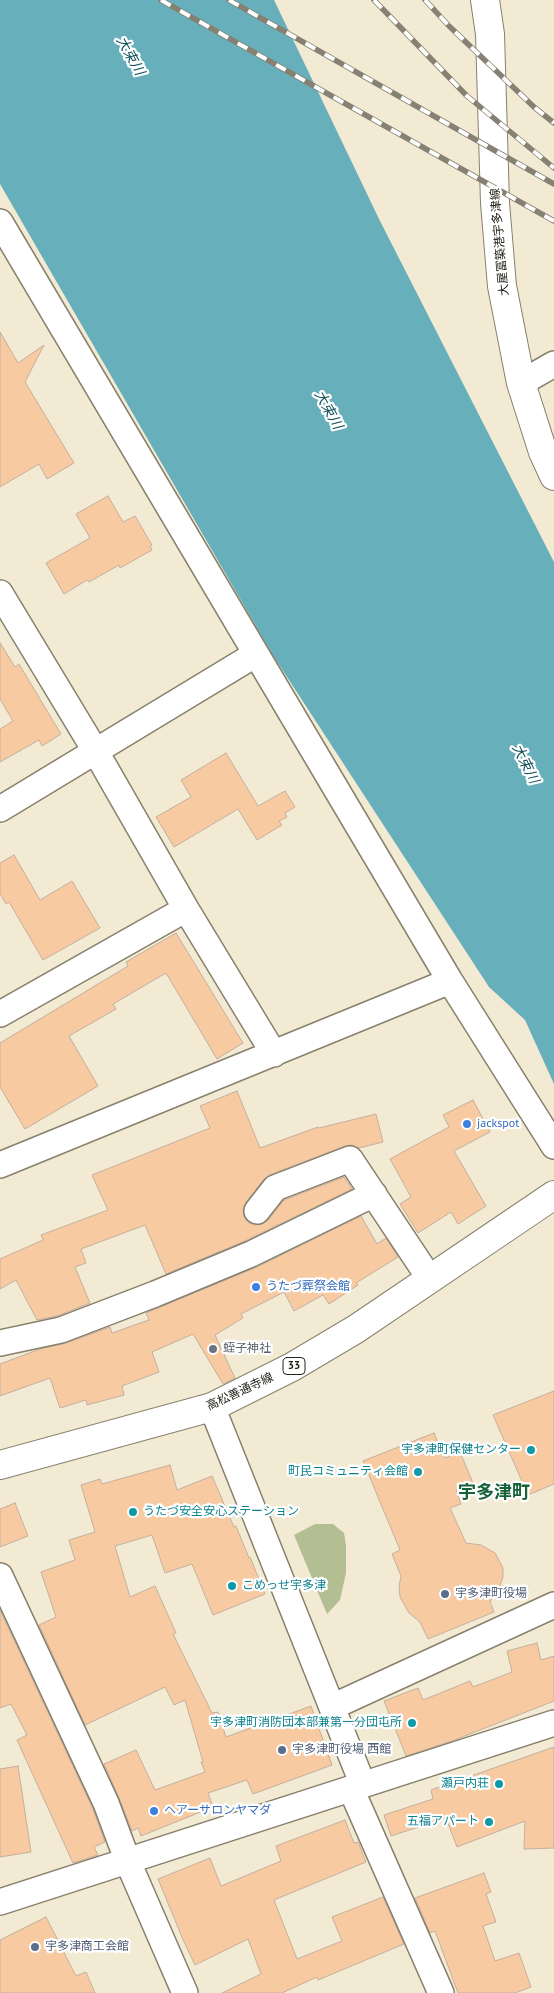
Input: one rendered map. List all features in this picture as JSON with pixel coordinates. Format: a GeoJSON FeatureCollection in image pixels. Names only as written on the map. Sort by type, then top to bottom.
{"type":"FeatureCollection","features":[{"type":"Feature","properties":{"kind":"main road","name":"大屋冨築港宇多津線"},"geometry":{"type":"LineString","coordinates":[[485,0],[490,34],[495,203],[502,286],[522,383],[543,452],[554,476]]}},
{"type":"Feature","properties":{"kind":"main road","name":"高松善通寺線"},"geometry":{"type":"LineString","coordinates":[[0,1465],[212,1407],[292,1367],[356,1329],[554,1195]]}},
{"type":"Feature","properties":{"kind":"street"},"geometry":{"type":"LineString","coordinates":[[0,222],[450,981],[554,1146]]}},
{"type":"Feature","properties":{"kind":"street"},"geometry":{"type":"LineString","coordinates":[[522,383],[554,364]]}},
{"type":"Feature","properties":{"kind":"street"},"geometry":{"type":"LineString","coordinates":[[1,598],[96,752],[186,909],[274,1054]]}},
{"type":"Feature","properties":{"kind":"street"},"geometry":{"type":"LineString","coordinates":[[0,809],[256,654]]}},
{"type":"Feature","properties":{"kind":"street"},"geometry":{"type":"LineString","coordinates":[[0,1014],[186,909]]}},
{"type":"Feature","properties":{"kind":"street"},"geometry":{"type":"LineString","coordinates":[[0,1165],[450,981]]}},
{"type":"Feature","properties":{"kind":"street"},"geometry":{"type":"LineString","coordinates":[[257,1210],[275,1188],[350,1159],[430,1279]]}},
{"type":"Feature","properties":{"kind":"street"},"geometry":{"type":"LineString","coordinates":[[0,1343],[61,1330],[155,1294],[251,1254],[374,1194]]}},
{"type":"Feature","properties":{"kind":"street"},"geometry":{"type":"LineString","coordinates":[[212,1407],[332,1707],[357,1787],[441,1993]]}},
{"type":"Feature","properties":{"kind":"street"},"geometry":{"type":"LineString","coordinates":[[0,1576],[106,1803],[128,1862],[185,1993]]}},
{"type":"Feature","properties":{"kind":"street"},"geometry":{"type":"LineString","coordinates":[[332,1707],[554,1605]]}},
{"type":"Feature","properties":{"kind":"street"},"geometry":{"type":"LineString","coordinates":[[0,1902],[554,1723]]}},
{"type":"Feature","properties":{"kind":"green space"},"geometry":{"type":"Polygon","coordinates":[[[315,1524],[333,1524],[344,1533],[346,1545],[346,1573],[340,1600],[327,1614],[294,1535],[315,1524]]]}},
{"type":"Feature","properties":{"kind":"water","name":"大束川"},"geometry":{"type":"Polygon","coordinates":[[[0,0],[274,0],[380,221],[554,562],[554,1084],[525,1020],[489,987],[272,654],[0,184],[0,0]]]}},
{"type":"Feature","properties":{"kind":"building"},"geometry":{"type":"Polygon","coordinates":[[[0,332],[18,363],[44,345],[25,382],[74,463],[47,479],[39,464],[0,487],[0,332]]]}},
{"type":"Feature","properties":{"kind":"building"},"geometry":{"type":"Polygon","coordinates":[[[108,496],[123,522],[135,516],[152,545],[150,546],[152,550],[120,568],[119,565],[89,582],[87,580],[64,594],[46,563],[90,538],[76,514],[108,496]]]}},
{"type":"Feature","properties":{"kind":"building"},"geometry":{"type":"Polygon","coordinates":[[[0,643],[15,667],[19,664],[61,734],[42,746],[39,740],[0,762],[0,729],[13,721],[0,699],[0,643]]]}},
{"type":"Feature","properties":{"kind":"building"},"geometry":{"type":"Polygon","coordinates":[[[226,753],[258,806],[285,791],[295,807],[285,813],[287,817],[279,821],[282,825],[257,840],[238,809],[174,847],[156,817],[191,797],[181,780],[226,753]]]}},
{"type":"Feature","properties":{"kind":"building"},"geometry":{"type":"Polygon","coordinates":[[[14,855],[40,900],[72,881],[100,928],[43,960],[9,902],[6,904],[0,894],[0,863],[14,855]]]}},
{"type":"Feature","properties":{"kind":"building"},"geometry":{"type":"Polygon","coordinates":[[[176,933],[243,1043],[217,1059],[166,973],[113,1004],[116,1009],[69,1036],[98,1086],[25,1129],[0,1087],[0,1043],[128,966],[126,962],[176,933]]]}},
{"type":"Feature","properties":{"kind":"building"},"geometry":{"type":"Polygon","coordinates":[[[237,1091],[260,1148],[318,1127],[376,1114],[383,1142],[359,1148],[352,1145],[345,1146],[269,1175],[246,1202],[243,1209],[244,1217],[249,1223],[255,1225],[262,1224],[268,1220],[284,1200],[344,1177],[352,1189],[245,1241],[166,1274],[145,1225],[81,1249],[86,1263],[75,1267],[90,1303],[57,1316],[37,1320],[16,1280],[0,1289],[0,1259],[43,1240],[41,1235],[108,1210],[92,1175],[210,1128],[200,1106],[237,1091]]]}},
{"type":"Feature","properties":{"kind":"building"},"geometry":{"type":"Polygon","coordinates":[[[473,1100],[490,1132],[454,1151],[486,1206],[458,1224],[451,1212],[418,1233],[400,1204],[411,1197],[390,1159],[449,1127],[443,1115],[473,1100]]]}},
{"type":"Feature","properties":{"kind":"building"},"geometry":{"type":"Polygon","coordinates":[[[361,1216],[377,1244],[386,1238],[398,1257],[356,1283],[358,1285],[329,1304],[323,1295],[294,1311],[284,1292],[241,1314],[243,1318],[215,1335],[235,1378],[223,1384],[193,1334],[152,1352],[159,1372],[122,1386],[124,1395],[87,1405],[86,1400],[60,1408],[50,1378],[0,1396],[0,1364],[110,1327],[112,1333],[149,1320],[146,1313],[257,1267],[361,1216]]]}},
{"type":"Feature","properties":{"kind":"building","name":"宇多津町保健センター"},"geometry":{"type":"Polygon","coordinates":[[[554,1391],[554,1484],[528,1495],[493,1415],[554,1391]]]}},
{"type":"Feature","properties":{"kind":"building"},"geometry":{"type":"Polygon","coordinates":[[[434,1433],[445,1458],[460,1452],[473,1483],[456,1490],[461,1504],[450,1508],[466,1543],[481,1545],[495,1553],[503,1568],[503,1577],[490,1602],[494,1612],[428,1639],[420,1622],[409,1613],[400,1597],[399,1586],[401,1576],[392,1554],[400,1550],[363,1461],[434,1433]]]}},
{"type":"Feature","properties":{"kind":"building"},"geometry":{"type":"Polygon","coordinates":[[[170,1465],[177,1490],[212,1476],[265,1594],[213,1615],[192,1564],[165,1573],[152,1535],[115,1546],[130,1597],[155,1586],[176,1633],[173,1634],[212,1713],[218,1712],[226,1737],[311,1706],[332,1765],[253,1794],[247,1780],[208,1793],[213,1807],[141,1836],[138,1828],[132,1831],[104,1764],[136,1750],[155,1790],[205,1772],[185,1700],[174,1705],[165,1687],[85,1725],[39,1625],[56,1617],[41,1572],[75,1560],[69,1540],[95,1532],[81,1485],[100,1479],[102,1484],[170,1465]]]}},
{"type":"Feature","properties":{"kind":"building"},"geometry":{"type":"Polygon","coordinates":[[[15,1503],[28,1536],[0,1547],[0,1509],[15,1503]]]}},
{"type":"Feature","properties":{"kind":"building"},"geometry":{"type":"Polygon","coordinates":[[[0,1610],[93,1809],[105,1842],[94,1847],[98,1855],[73,1863],[17,1740],[27,1735],[11,1704],[0,1708],[0,1610]]]}},
{"type":"Feature","properties":{"kind":"building"},"geometry":{"type":"Polygon","coordinates":[[[537,1643],[541,1660],[554,1656],[554,1701],[452,1741],[406,1756],[384,1701],[418,1688],[423,1700],[470,1681],[473,1687],[512,1672],[507,1651],[537,1643]]]}},
{"type":"Feature","properties":{"kind":"building"},"geometry":{"type":"Polygon","coordinates":[[[554,1747],[554,1848],[524,1849],[525,1821],[457,1847],[446,1818],[391,1836],[384,1815],[433,1799],[431,1790],[554,1747]]]}},
{"type":"Feature","properties":{"kind":"building"},"geometry":{"type":"Polygon","coordinates":[[[18,1766],[31,1852],[0,1857],[0,1769],[18,1766]]]}},
{"type":"Feature","properties":{"kind":"building"},"geometry":{"type":"Polygon","coordinates":[[[345,1820],[354,1843],[358,1842],[366,1862],[274,1900],[297,1959],[342,1941],[332,1917],[383,1897],[404,1944],[318,1980],[317,1977],[282,1993],[222,1993],[261,1974],[248,1939],[195,1965],[158,1879],[210,1858],[221,1886],[281,1861],[276,1846],[345,1820]]]}},
{"type":"Feature","properties":{"kind":"building"},"geometry":{"type":"Polygon","coordinates":[[[484,1873],[491,1892],[486,1894],[496,1922],[483,1926],[495,1961],[519,1953],[531,1987],[515,1993],[458,1993],[435,1931],[430,1933],[415,1898],[484,1873]]]}},
{"type":"Feature","properties":{"kind":"building"},"geometry":{"type":"Polygon","coordinates":[[[46,1917],[76,1976],[86,1972],[95,1993],[0,1993],[0,1940],[46,1917]]]}},
{"type":"Feature","properties":{"kind":"railway"},"geometry":{"type":"LineString","coordinates":[[161,0],[554,221]]}},
{"type":"Feature","properties":{"kind":"railway"},"geometry":{"type":"LineString","coordinates":[[229,0],[554,184]]}},
{"type":"Feature","properties":{"kind":"railway"},"geometry":{"type":"LineString","coordinates":[[374,0],[467,96],[554,168]]}},
{"type":"Feature","properties":{"kind":"railway"},"geometry":{"type":"LineString","coordinates":[[425,0],[449,26],[534,107],[554,123]]}},
{"type":"Feature","properties":{"kind":"place","name":"jackspot"},"geometry":{"type":"Point","coordinates":[467,1124]}},
{"type":"Feature","properties":{"kind":"place","name":"うたづ葬祭会館"},"geometry":{"type":"Point","coordinates":[256,1287]}},
{"type":"Feature","properties":{"kind":"place","name":"蛭子神社"},"geometry":{"type":"Point","coordinates":[213,1349]}},
{"type":"Feature","properties":{"kind":"place","name":"宇多津町保健センター"},"geometry":{"type":"Point","coordinates":[531,1450]}},
{"type":"Feature","properties":{"kind":"place","name":"町民コミュニティ会館"},"geometry":{"type":"Point","coordinates":[418,1472]}},
{"type":"Feature","properties":{"kind":"place","name":"うたづ安全安心ステーション"},"geometry":{"type":"Point","coordinates":[133,1512]}},
{"type":"Feature","properties":{"kind":"place","name":"こめっせ宇多津"},"geometry":{"type":"Point","coordinates":[232,1586]}},
{"type":"Feature","properties":{"kind":"place","name":"宇多津町役場"},"geometry":{"type":"Point","coordinates":[445,1594]}},
{"type":"Feature","properties":{"kind":"place","name":"宇多津町消防団本部兼第一分団屯所"},"geometry":{"type":"Point","coordinates":[412,1723]}},
{"type":"Feature","properties":{"kind":"place","name":"宇多津町役場 西館"},"geometry":{"type":"Point","coordinates":[282,1750]}},
{"type":"Feature","properties":{"kind":"place","name":"瀬戸内荘"},"geometry":{"type":"Point","coordinates":[499,1784]}},
{"type":"Feature","properties":{"kind":"place","name":"ヘアーサロンヤマダ"},"geometry":{"type":"Point","coordinates":[154,1811]}},
{"type":"Feature","properties":{"kind":"place","name":"五福アパート"},"geometry":{"type":"Point","coordinates":[489,1822]}},
{"type":"Feature","properties":{"kind":"place","name":"宇多津商工会館"},"geometry":{"type":"Point","coordinates":[35,1947]}},
{"type":"Feature","properties":{"kind":"district","name":"宇多津町"},"geometry":{"type":"Point","coordinates":[494,1493]}}]}
